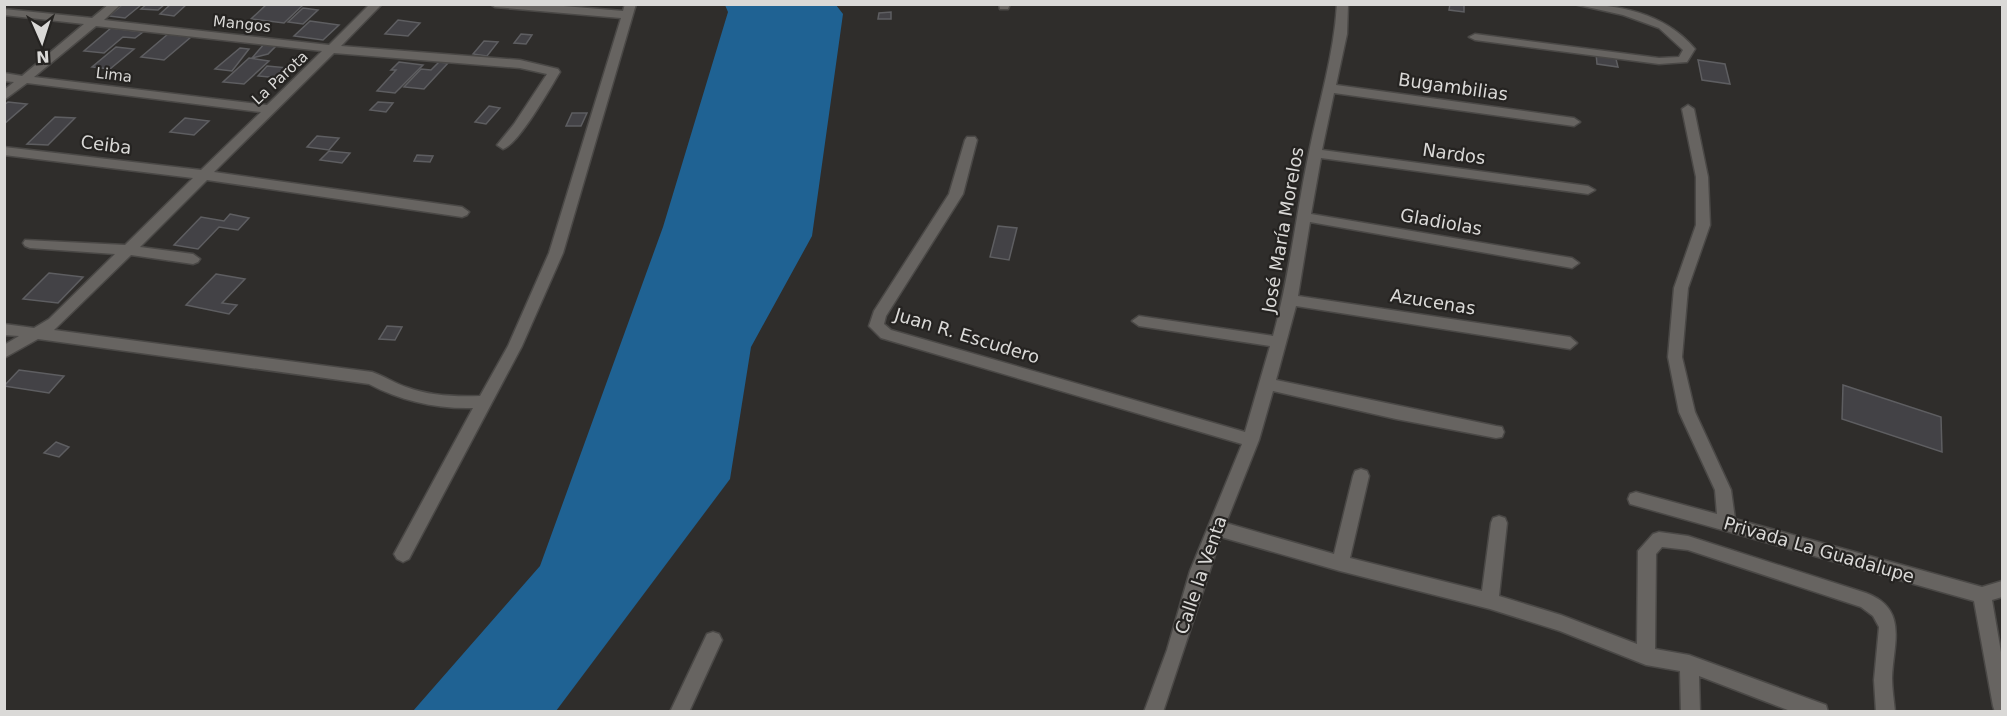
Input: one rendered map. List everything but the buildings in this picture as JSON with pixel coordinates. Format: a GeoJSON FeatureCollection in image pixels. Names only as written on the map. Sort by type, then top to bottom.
{"type":"FeatureCollection","features":[{"type":"Feature","properties":{"kind":"street"},"geometry":{"type":"LineString","coordinates":[[4,96],[116,4]]}},
{"type":"Feature","properties":{"kind":"street","name":"La Parota"},"geometry":{"type":"LineString","coordinates":[[4,352],[39,334],[54,323],[268,109],[333,49],[377,4]]}},
{"type":"Feature","properties":{"kind":"street"},"geometry":{"type":"LineString","coordinates":[[402,555],[514,346],[556,252],[629,10],[495,4]]}},
{"type":"Feature","properties":{"kind":"street","name":"José María Morelos"},"geometry":{"type":"LineString","coordinates":[[1251,440],[1290,300],[1315,153],[1342,24],[1343,4]]}},
{"type":"Feature","properties":{"kind":"street"},"geometry":{"type":"LineString","coordinates":[[1475,37],[1659,61],[1683,60],[1689,49],[1663,26],[1625,12],[1579,4]]}},
{"type":"Feature","properties":{"kind":"street","name":"Mangos"},"geometry":{"type":"LineString","coordinates":[[4,12],[333,49],[520,64],[554,72],[519,127],[503,145]]}},
{"type":"Feature","properties":{"kind":"street","name":"Lima"},"geometry":{"type":"LineString","coordinates":[[4,77],[268,109]]}},
{"type":"Feature","properties":{"kind":"street","name":"Bugambilias"},"geometry":{"type":"LineString","coordinates":[[1328,88],[1574,122]]}},
{"type":"Feature","properties":{"kind":"street"},"geometry":{"type":"LineString","coordinates":[[1688,109],[1702,177],[1703,225],[1681,288],[1676,357],[1687,412],[1724,490],[1726,524]]}},
{"type":"Feature","properties":{"kind":"street","name":"Juan R. Escudero"},"geometry":{"type":"LineString","coordinates":[[971,140],[956,194],[879,315],[876,326],[886,334],[1251,440]]}},
{"type":"Feature","properties":{"kind":"street","name":"Ceiba"},"geometry":{"type":"LineString","coordinates":[[4,151],[204,175],[462,212]]}},
{"type":"Feature","properties":{"kind":"street","name":"Nardos"},"geometry":{"type":"LineString","coordinates":[[1315,153],[1588,190]]}},
{"type":"Feature","properties":{"kind":"street","name":"Gladiolas"},"geometry":{"type":"LineString","coordinates":[[1305,217],[1572,263]]}},
{"type":"Feature","properties":{"kind":"street"},"geometry":{"type":"LineString","coordinates":[[30,243],[129,250],[193,259]]}},
{"type":"Feature","properties":{"kind":"street","name":"Azucenas"},"geometry":{"type":"LineString","coordinates":[[1290,300],[1570,343]]}},
{"type":"Feature","properties":{"kind":"street"},"geometry":{"type":"LineString","coordinates":[[1139,321],[1279,342]]}},
{"type":"Feature","properties":{"kind":"street"},"geometry":{"type":"LineString","coordinates":[[4,329],[372,378],[395,392],[453,404],[484,402]]}},
{"type":"Feature","properties":{"kind":"street"},"geometry":{"type":"LineString","coordinates":[[1267,384],[1396,413],[1496,432]]}},
{"type":"Feature","properties":{"kind":"street","name":"Calle la Venta"},"geometry":{"type":"LineString","coordinates":[[1153,711],[1176,650],[1199,571],[1251,440]]}},
{"type":"Feature","properties":{"kind":"street"},"geometry":{"type":"LineString","coordinates":[[1340,563],[1361,476]]}},
{"type":"Feature","properties":{"kind":"street","name":"Privada La Guadalupe"},"geometry":{"type":"LineString","coordinates":[[1636,499],[1982,595]]}},
{"type":"Feature","properties":{"kind":"street"},"geometry":{"type":"LineString","coordinates":[[1490,601],[1499,523]]}},
{"type":"Feature","properties":{"kind":"street"},"geometry":{"type":"LineString","coordinates":[[1217,528],[1340,563],[1490,601],[1561,623],[1646,656],[1689,664],[1819,711]]}},
{"type":"Feature","properties":{"kind":"street"},"geometry":{"type":"LineString","coordinates":[[1646,656],[1647,551],[1659,539],[1688,543],[1866,601],[1880,610],[1888,626],[1883,680],[1886,711]]}},
{"type":"Feature","properties":{"kind":"street"},"geometry":{"type":"LineString","coordinates":[[2002,589],[1982,595],[2002,706]]}},
{"type":"Feature","properties":{"kind":"street"},"geometry":{"type":"LineString","coordinates":[[679,711],[713,640]]}},
{"type":"Feature","properties":{"kind":"street"},"geometry":{"type":"LineString","coordinates":[[1689,664],[1691,711]]}},
{"type":"Feature","properties":{"kind":"water"},"geometry":{"type":"Polygon","coordinates":[[[725,5],[836,5],[843,14],[812,236],[751,347],[730,479],[556,711],[413,711],[540,566],[663,227],[728,12],[725,5]]]}}]}
